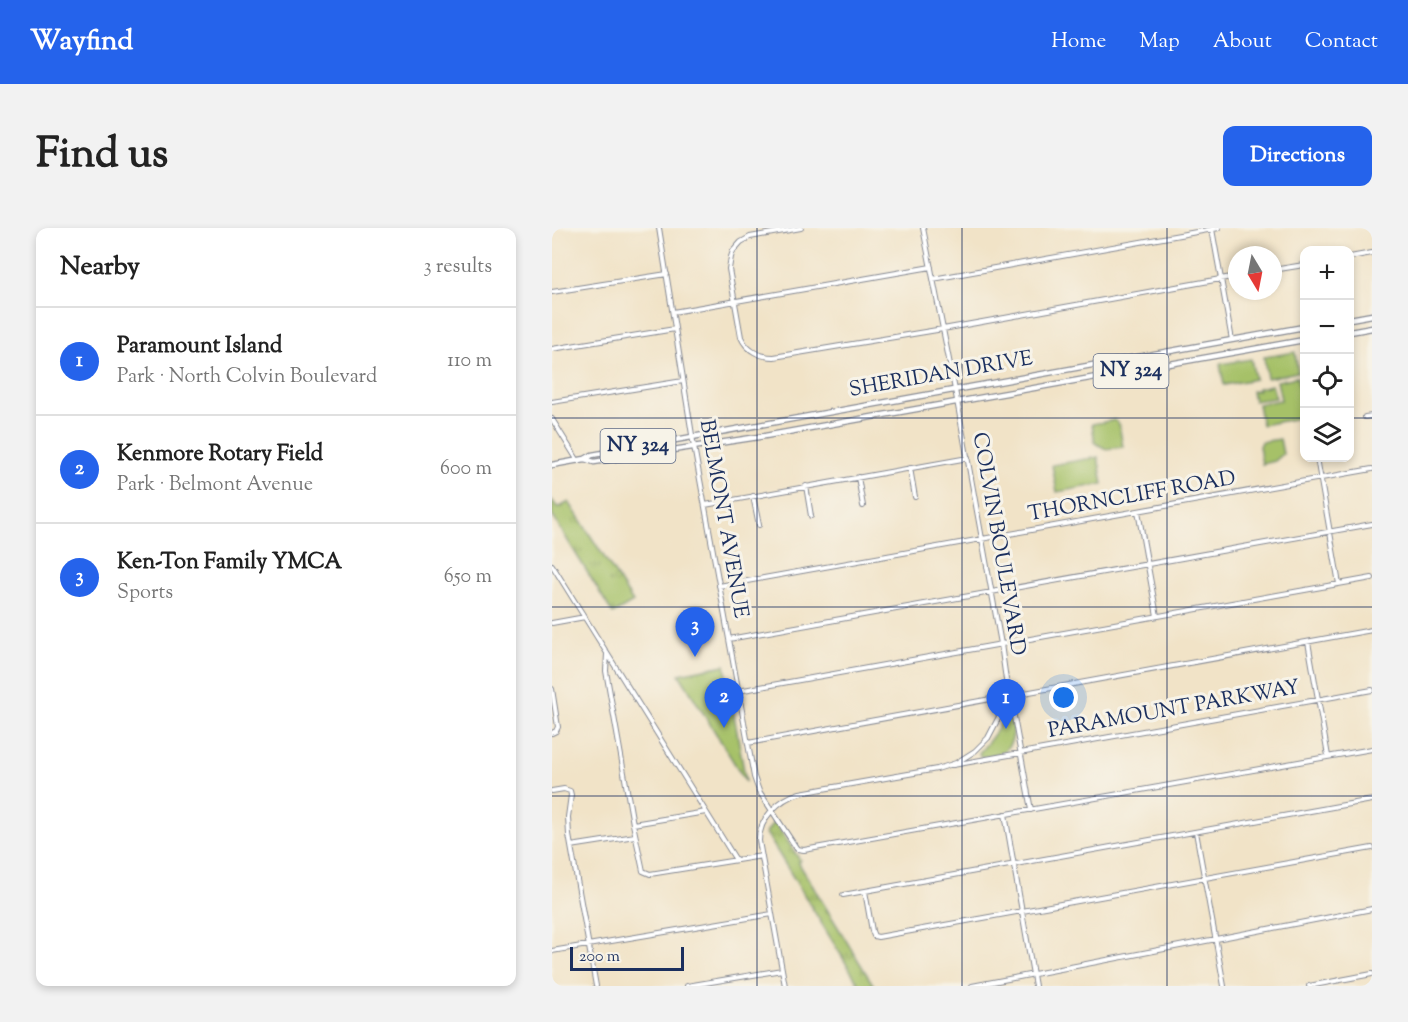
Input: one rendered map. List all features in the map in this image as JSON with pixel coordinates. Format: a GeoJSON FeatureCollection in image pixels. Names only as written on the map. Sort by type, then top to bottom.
{"type":"FeatureCollection","features":[{"type":"Feature","properties":{"kind":"main road"},"geometry":{"type":"LineString","coordinates":[[1354,318],[1372,315]]}},
{"type":"Feature","properties":{"kind":"main road","name":"SHERIDAN DRIVE"},"geometry":{"type":"LineString","coordinates":[[552,465],[692,436],[1300,328]]}},
{"type":"Feature","properties":{"kind":"main road"},"geometry":{"type":"LineString","coordinates":[[1354,331],[1372,328]]}},
{"type":"Feature","properties":{"kind":"main road","name":"SHERIDAN DRIVE"},"geometry":{"type":"LineString","coordinates":[[585,459],[594,462],[694,447],[1300,341]]}},
{"type":"Feature","properties":{"kind":"main road"},"geometry":{"type":"LineString","coordinates":[[1199,345],[1202,358]]}},
{"type":"Feature","properties":{"kind":"main road"},"geometry":{"type":"LineString","coordinates":[[1128,358],[1130,371]]}},
{"type":"Feature","properties":{"kind":"main road"},"geometry":{"type":"LineString","coordinates":[[825,412],[827,425]]}},
{"type":"Feature","properties":{"kind":"street","name":"BELMONT AVENUE"},"geometry":{"type":"LineString","coordinates":[[659,228],[692,436],[738,691],[755,782],[762,795],[796,847],[801,850],[1005,814]]}},
{"type":"Feature","properties":{"kind":"street"},"geometry":{"type":"LineString","coordinates":[[801,228],[750,237],[736,246],[731,257],[729,263],[743,341],[753,352],[769,357],[943,329],[1228,278]]}},
{"type":"Feature","properties":{"kind":"street"},"geometry":{"type":"LineString","coordinates":[[923,229],[930,228]]}},
{"type":"Feature","properties":{"kind":"street"},"geometry":{"type":"LineString","coordinates":[[933,279],[1219,228]]}},
{"type":"Feature","properties":{"kind":"street","name":"COLVIN BOULEVARD"},"geometry":{"type":"LineString","coordinates":[[923,229],[968,458],[1008,695],[1031,810]]}},
{"type":"Feature","properties":{"kind":"street"},"geometry":{"type":"LineString","coordinates":[[1212,229],[1233,340]]}},
{"type":"Feature","properties":{"kind":"street"},"geometry":{"type":"LineString","coordinates":[[1354,256],[1372,253]]}},
{"type":"Feature","properties":{"kind":"street"},"geometry":{"type":"LineString","coordinates":[[1282,269],[1300,266]]}},
{"type":"Feature","properties":{"kind":"street"},"geometry":{"type":"LineString","coordinates":[[673,312],[931,267]]}},
{"type":"Feature","properties":{"kind":"street"},"geometry":{"type":"LineString","coordinates":[[552,292],[666,274]]}},
{"type":"Feature","properties":{"kind":"street"},"geometry":{"type":"LineString","coordinates":[[552,349],[675,329]]}},
{"type":"Feature","properties":{"kind":"street"},"geometry":{"type":"LineString","coordinates":[[552,402],[683,381]]}},
{"type":"Feature","properties":{"kind":"street"},"geometry":{"type":"LineString","coordinates":[[1365,417],[1372,416]]}},
{"type":"Feature","properties":{"kind":"street"},"geometry":{"type":"LineString","coordinates":[[552,419],[578,461]]}},
{"type":"Feature","properties":{"kind":"street"},"geometry":{"type":"LineString","coordinates":[[705,505],[968,458]]}},
{"type":"Feature","properties":{"kind":"street"},"geometry":{"type":"LineString","coordinates":[[1318,462],[1340,584]]}},
{"type":"Feature","properties":{"kind":"street"},"geometry":{"type":"LineString","coordinates":[[910,468],[915,497]]}},
{"type":"Feature","properties":{"kind":"street","name":"THORNCLIFF ROAD"},"geometry":{"type":"LineString","coordinates":[[719,586],[1372,469]]}},
{"type":"Feature","properties":{"kind":"street"},"geometry":{"type":"LineString","coordinates":[[858,477],[863,506]]}},
{"type":"Feature","properties":{"kind":"street"},"geometry":{"type":"LineString","coordinates":[[806,486],[811,516]]}},
{"type":"Feature","properties":{"kind":"street"},"geometry":{"type":"LineString","coordinates":[[753,496],[759,525]]}},
{"type":"Feature","properties":{"kind":"street"},"geometry":{"type":"LineString","coordinates":[[1138,511],[1157,616]]}},
{"type":"Feature","properties":{"kind":"street"},"geometry":{"type":"LineString","coordinates":[[729,639],[1372,524]]}},
{"type":"Feature","properties":{"kind":"street"},"geometry":{"type":"LineString","coordinates":[[552,565],[554,572],[585,617],[736,860]]}},
{"type":"Feature","properties":{"kind":"street"},"geometry":{"type":"LineString","coordinates":[[738,691],[1372,578]]}},
{"type":"Feature","properties":{"kind":"street"},"geometry":{"type":"LineString","coordinates":[[552,623],[585,617]]}},
{"type":"Feature","properties":{"kind":"street"},"geometry":{"type":"LineString","coordinates":[[748,743],[1372,630]]}},
{"type":"Feature","properties":{"kind":"street"},"geometry":{"type":"LineString","coordinates":[[1308,642],[1328,756]]}},
{"type":"Feature","properties":{"kind":"street"},"geometry":{"type":"LineString","coordinates":[[608,654],[606,670],[642,869],[647,874],[762,856]]}},
{"type":"Feature","properties":{"kind":"street"},"geometry":{"type":"LineString","coordinates":[[552,689],[558,727],[552,733]]}},
{"type":"Feature","properties":{"kind":"street","name":"PARAMOUNT PARKWAY"},"geometry":{"type":"LineString","coordinates":[[946,767],[1372,690]]}},
{"type":"Feature","properties":{"kind":"street"},"geometry":{"type":"LineString","coordinates":[[785,986],[759,841],[759,832],[772,809],[800,793],[946,767],[956,763],[975,751],[988,738],[1008,695]]}},
{"type":"Feature","properties":{"kind":"street"},"geometry":{"type":"LineString","coordinates":[[1035,986],[1005,814],[1372,749]]}},
{"type":"Feature","properties":{"kind":"street"},"geometry":{"type":"LineString","coordinates":[[975,751],[982,760]]}},
{"type":"Feature","properties":{"kind":"street"},"geometry":{"type":"LineString","coordinates":[[552,791],[564,789],[571,793],[568,824],[596,986]]}},
{"type":"Feature","properties":{"kind":"street"},"geometry":{"type":"LineString","coordinates":[[843,895],[1372,800]]}},
{"type":"Feature","properties":{"kind":"street"},"geometry":{"type":"LineString","coordinates":[[633,824],[706,812]]}},
{"type":"Feature","properties":{"kind":"street"},"geometry":{"type":"LineString","coordinates":[[1196,832],[1224,986]]}},
{"type":"Feature","properties":{"kind":"street"},"geometry":{"type":"LineString","coordinates":[[571,846],[635,836]]}},
{"type":"Feature","properties":{"kind":"street"},"geometry":{"type":"LineString","coordinates":[[865,891],[873,934],[881,937],[1372,848]]}},
{"type":"Feature","properties":{"kind":"street"},"geometry":{"type":"LineString","coordinates":[[972,986],[1372,909]]}},
{"type":"Feature","properties":{"kind":"street"},"geometry":{"type":"LineString","coordinates":[[552,951],[772,914]]}},
{"type":"Feature","properties":{"kind":"street"},"geometry":{"type":"LineString","coordinates":[[687,986],[782,970]]}},
{"type":"Feature","properties":{"kind":"street"},"geometry":{"type":"LineString","coordinates":[[1309,986],[1372,974]]}},
{"type":"Feature","properties":{"kind":"green space"},"geometry":{"type":"Polygon","coordinates":[[[1295,352],[1298,372],[1267,378],[1264,357],[1295,352]]]}},
{"type":"Feature","properties":{"kind":"green space"},"geometry":{"type":"Polygon","coordinates":[[[1251,359],[1255,379],[1224,385],[1220,364],[1251,359]]]}},
{"type":"Feature","properties":{"kind":"green space"},"geometry":{"type":"Polygon","coordinates":[[[1297,377],[1300,418],[1262,425],[1258,404],[1281,400],[1277,381],[1297,377]]]}},
{"type":"Feature","properties":{"kind":"green space"},"geometry":{"type":"Polygon","coordinates":[[[1272,385],[1276,398],[1254,401],[1252,391],[1272,385]]]}},
{"type":"Feature","properties":{"kind":"green space"},"geometry":{"type":"Polygon","coordinates":[[[1115,420],[1119,424],[1123,447],[1106,449],[1095,443],[1092,424],[1115,420]]]}},
{"type":"Feature","properties":{"kind":"green space"},"geometry":{"type":"Polygon","coordinates":[[[1280,439],[1283,454],[1275,461],[1262,464],[1259,446],[1261,442],[1280,439]]]}},
{"type":"Feature","properties":{"kind":"green space"},"geometry":{"type":"Polygon","coordinates":[[[1098,457],[1103,484],[1057,492],[1052,465],[1098,457]]]}},
{"type":"Feature","properties":{"kind":"green space"},"geometry":{"type":"Polygon","coordinates":[[[552,500],[558,508],[569,502],[633,602],[613,614],[552,515],[552,500]]]}},
{"type":"Feature","properties":{"kind":"green space"},"geometry":{"type":"Polygon","coordinates":[[[725,665],[746,782],[679,674],[725,665]]]}},
{"type":"Feature","properties":{"kind":"green space"},"geometry":{"type":"Polygon","coordinates":[[[1008,703],[1013,727],[1012,740],[1000,753],[980,756],[979,753],[1000,724],[1008,703]]]}},
{"type":"Feature","properties":{"kind":"green space"},"geometry":{"type":"Polygon","coordinates":[[[774,821],[800,860],[798,862],[874,986],[860,986],[766,833],[774,821]]]}},
{"type":"Feature","properties":{"kind":"place","name":"Ken-Ton Family YMCA"},"geometry":{"type":"Point","coordinates":[695,657]}},
{"type":"Feature","properties":{"kind":"place","name":"Kenmore Rotary Field"},"geometry":{"type":"Point","coordinates":[724,728]}},
{"type":"Feature","properties":{"kind":"place","name":"Paramount Island"},"geometry":{"type":"Point","coordinates":[1006,729]}}]}
